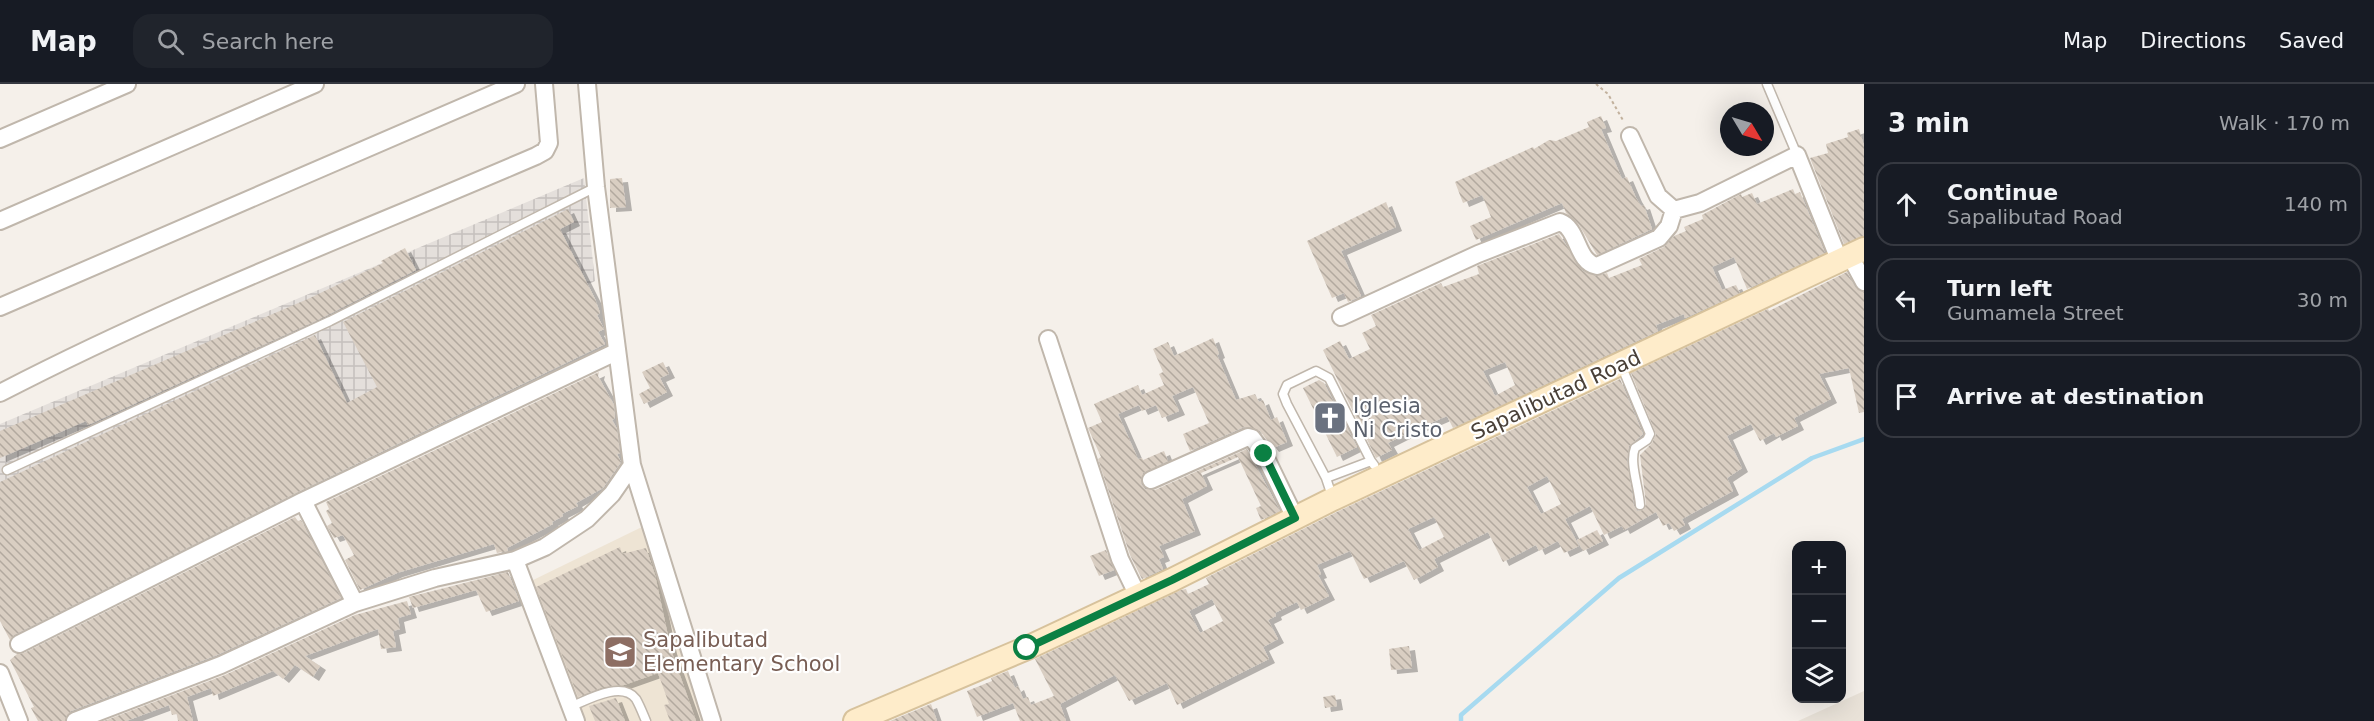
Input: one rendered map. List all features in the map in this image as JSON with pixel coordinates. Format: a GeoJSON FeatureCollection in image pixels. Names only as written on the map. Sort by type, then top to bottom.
{"type":"FeatureCollection","features":[{"type":"Feature","properties":{"kind":"street"},"geometry":{"type":"LineString","coordinates":[[0,139],[126,84]]}},
{"type":"Feature","properties":{"kind":"street"},"geometry":{"type":"LineString","coordinates":[[0,221],[315,84]]}},
{"type":"Feature","properties":{"kind":"street"},"geometry":{"type":"LineString","coordinates":[[0,307],[516,84]]}},
{"type":"Feature","properties":{"kind":"street"},"geometry":{"type":"LineString","coordinates":[[0,393],[56,364],[545,151],[549,143],[544,84]]}},
{"type":"Feature","properties":{"kind":"street"},"geometry":{"type":"LineString","coordinates":[[587,84],[596,187],[632,465],[712,721]]}},
{"type":"Feature","properties":{"kind":"street"},"geometry":{"type":"LineString","coordinates":[[1630,136],[1658,196],[1674,210]]}},
{"type":"Feature","properties":{"kind":"street"},"geometry":{"type":"LineString","coordinates":[[1674,210],[1700,203],[1797,155],[1864,282]]}},
{"type":"Feature","properties":{"kind":"street"},"geometry":{"type":"LineString","coordinates":[[1341,316],[1478,254],[1560,222],[1568,227],[1587,262],[1597,266],[1659,238],[1669,226],[1674,210]]}},
{"type":"Feature","properties":{"kind":"street","name":"Sapalibutad Road"},"geometry":{"type":"LineString","coordinates":[[855,721],[1027,648],[1138,596],[1333,499],[1376,469],[1621,365],[1851,256]]}},
{"type":"Feature","properties":{"kind":"street"},"geometry":{"type":"LineString","coordinates":[[1048,339],[1120,559],[1138,596]]}},
{"type":"Feature","properties":{"kind":"street"},"geometry":{"type":"LineString","coordinates":[[19,644],[303,501],[616,352]]}},
{"type":"Feature","properties":{"kind":"street"},"geometry":{"type":"LineString","coordinates":[[1150,480],[1248,437],[1252,438],[1264,454],[1295,518]]}},
{"type":"Feature","properties":{"kind":"street"},"geometry":{"type":"LineString","coordinates":[[75,721],[221,665],[355,603],[435,578],[515,560],[545,547],[587,519],[612,494],[632,465]]}},
{"type":"Feature","properties":{"kind":"street"},"geometry":{"type":"LineString","coordinates":[[303,501],[355,603]]}},
{"type":"Feature","properties":{"kind":"street"},"geometry":{"type":"LineString","coordinates":[[515,560],[573,714]]}},
{"type":"Feature","properties":{"kind":"street"},"geometry":{"type":"LineString","coordinates":[[0,673],[19,721]]}},
{"type":"Feature","properties":{"kind":"lane"},"geometry":{"type":"LineString","coordinates":[[1767,84],[1797,155]]}},
{"type":"Feature","properties":{"kind":"lane"},"geometry":{"type":"LineString","coordinates":[[7,470],[330,321],[596,187]]}},
{"type":"Feature","properties":{"kind":"lane"},"geometry":{"type":"LineString","coordinates":[[1621,365],[1650,434],[1647,440],[1635,447],[1631,459],[1638,484],[1640,505]]}},
{"type":"Feature","properties":{"kind":"lane"},"geometry":{"type":"LineString","coordinates":[[1326,477],[1376,469],[1329,378],[1316,371],[1287,385],[1283,394],[1326,477],[1333,499]]}},
{"type":"Feature","properties":{"kind":"lane"},"geometry":{"type":"LineString","coordinates":[[573,714],[606,693],[624,691],[636,698],[646,721]]}},
{"type":"Feature","properties":{"kind":"path"},"geometry":{"type":"LineString","coordinates":[[1596,84],[1608,94],[1630,136]]}},
{"type":"Feature","properties":{"kind":"shaded area"},"geometry":{"type":"Polygon","coordinates":[[[584,178],[595,281],[186,484],[0,572],[0,424],[584,178]]]}},
{"type":"Feature","properties":{"kind":"shaded area","name":"Sapalibutad Elementary School"},"geometry":{"type":"Polygon","coordinates":[[[648,524],[706,721],[581,721],[527,583],[648,524]]]}},
{"type":"Feature","properties":{"kind":"shaded area"},"geometry":{"type":"Polygon","coordinates":[[[1864,691],[1864,721],[1798,721],[1838,703],[1846,703],[1846,699],[1864,691]]]}},
{"type":"Feature","properties":{"kind":"building"},"geometry":{"type":"Polygon","coordinates":[[[1601,116],[1606,128],[1601,129],[1622,179],[1627,177],[1636,198],[1641,206],[1644,205],[1652,229],[1597,255],[1579,225],[1566,213],[1562,203],[1476,240],[1470,226],[1491,217],[1482,195],[1463,203],[1455,182],[1533,147],[1534,149],[1549,140],[1556,141],[1589,127],[1587,122],[1601,116]]]}},
{"type":"Feature","properties":{"kind":"building"},"geometry":{"type":"Polygon","coordinates":[[[1859,129],[1864,146],[1864,236],[1844,244],[1810,158],[1828,153],[1826,144],[1848,137],[1847,133],[1859,129]]]}},
{"type":"Feature","properties":{"kind":"building"},"geometry":{"type":"Polygon","coordinates":[[[622,178],[626,207],[610,208],[610,179],[622,178]]]}},
{"type":"Feature","properties":{"kind":"building"},"geometry":{"type":"Polygon","coordinates":[[[1793,189],[1795,194],[1800,192],[1825,253],[1747,289],[1734,257],[1712,267],[1722,290],[1736,285],[1740,293],[1685,318],[1684,314],[1656,325],[1658,331],[1453,428],[1447,416],[1410,432],[1388,443],[1392,450],[1376,458],[1323,350],[1340,341],[1349,359],[1370,349],[1362,333],[1376,326],[1371,315],[1441,283],[1443,287],[1479,274],[1477,266],[1559,234],[1583,271],[1597,276],[1607,273],[1609,278],[1642,265],[1639,259],[1664,247],[1674,236],[1686,231],[1684,227],[1703,219],[1702,215],[1741,194],[1742,197],[1752,193],[1757,204],[1793,189]],[[1505,362],[1483,371],[1495,396],[1515,385],[1505,362]]]}},
{"type":"Feature","properties":{"kind":"building"},"geometry":{"type":"Polygon","coordinates":[[[1386,202],[1396,227],[1341,251],[1361,296],[1348,302],[1344,293],[1332,298],[1307,241],[1386,202]]]}},
{"type":"Feature","properties":{"kind":"building"},"geometry":{"type":"Polygon","coordinates":[[[568,209],[574,222],[560,229],[595,299],[600,313],[597,315],[604,329],[598,332],[605,344],[298,492],[14,635],[10,640],[0,621],[0,482],[315,335],[347,403],[377,387],[343,322],[568,209]]]}},
{"type":"Feature","properties":{"kind":"building"},"geometry":{"type":"Polygon","coordinates":[[[405,248],[416,270],[318,320],[88,425],[86,421],[0,458],[0,431],[310,298],[383,263],[381,261],[405,248]]]}},
{"type":"Feature","properties":{"kind":"building"},"geometry":{"type":"Polygon","coordinates":[[[1847,272],[1855,287],[1864,292],[1864,412],[1859,413],[1849,368],[1819,374],[1831,399],[1794,418],[1798,426],[1776,437],[1774,433],[1760,441],[1751,424],[1727,436],[1742,468],[1727,478],[1733,491],[1682,519],[1685,525],[1674,531],[1669,523],[1663,526],[1656,512],[1624,530],[1622,526],[1604,535],[1590,506],[1565,519],[1579,546],[1564,553],[1558,541],[1539,551],[1536,545],[1503,562],[1488,532],[1434,559],[1438,567],[1414,580],[1404,561],[1364,579],[1350,551],[1317,565],[1321,574],[1318,575],[1329,596],[1301,610],[1297,602],[1275,613],[1276,616],[1268,620],[1278,639],[1263,647],[1269,659],[1177,705],[1167,683],[1129,701],[1115,675],[1060,704],[1066,721],[1020,721],[1013,703],[977,717],[967,691],[992,681],[991,678],[1008,671],[1015,688],[1018,686],[1023,699],[1028,697],[1031,705],[1054,696],[1035,659],[1181,590],[1186,589],[1188,594],[1209,584],[1206,578],[1339,511],[1620,379],[1643,434],[1629,446],[1627,460],[1634,506],[1637,511],[1643,510],[1646,504],[1640,455],[1652,443],[1656,434],[1631,373],[1768,309],[1769,311],[1847,272]],[[1547,476],[1527,487],[1541,514],[1561,504],[1547,476]],[[1434,517],[1408,529],[1419,550],[1444,537],[1434,517]],[[1212,599],[1189,611],[1200,633],[1223,621],[1212,599]]]}},
{"type":"Feature","properties":{"kind":"building"},"geometry":{"type":"Polygon","coordinates":[[[1213,338],[1219,354],[1217,355],[1236,400],[1255,394],[1259,402],[1263,400],[1271,420],[1277,417],[1287,442],[1273,448],[1260,431],[1244,427],[1190,451],[1183,434],[1209,423],[1193,387],[1172,396],[1179,411],[1162,418],[1156,405],[1142,411],[1139,405],[1118,414],[1138,459],[1143,460],[1164,451],[1168,461],[1143,473],[1141,484],[1145,489],[1155,490],[1247,449],[1280,511],[1261,520],[1256,508],[1261,506],[1238,457],[1201,473],[1207,486],[1182,499],[1195,531],[1159,546],[1164,557],[1159,559],[1163,569],[1142,579],[1130,555],[1098,459],[1101,457],[1088,428],[1102,422],[1094,404],[1138,385],[1142,395],[1164,385],[1159,374],[1163,372],[1153,349],[1168,342],[1174,356],[1213,338]]]}},
{"type":"Feature","properties":{"kind":"building"},"geometry":{"type":"Polygon","coordinates":[[[663,362],[669,374],[660,378],[667,392],[644,404],[639,394],[650,388],[642,372],[663,362]]]}},
{"type":"Feature","properties":{"kind":"building"},"geometry":{"type":"Polygon","coordinates":[[[599,372],[598,376],[614,405],[615,418],[612,420],[617,429],[620,453],[617,454],[621,462],[603,488],[576,503],[578,506],[562,514],[563,516],[552,522],[553,524],[507,548],[508,551],[497,553],[494,544],[397,573],[360,590],[345,560],[354,555],[343,535],[334,538],[327,526],[332,523],[326,511],[329,509],[326,502],[599,372]]]}},
{"type":"Feature","properties":{"kind":"building","name":"Iglesia Ni Cristo"},"geometry":{"type":"Polygon","coordinates":[[[1319,380],[1324,383],[1357,447],[1337,457],[1303,388],[1319,380]]]}},
{"type":"Feature","properties":{"kind":"building"},"geometry":{"type":"Polygon","coordinates":[[[295,517],[298,521],[301,520],[341,598],[217,655],[71,711],[65,721],[38,721],[31,708],[34,707],[10,660],[17,654],[24,653],[295,517]]]}},
{"type":"Feature","properties":{"kind":"building"},"geometry":{"type":"Polygon","coordinates":[[[1597,530],[1603,541],[1583,551],[1577,540],[1597,530]]]}},
{"type":"Feature","properties":{"kind":"building","name":"Sapalibutad Elementary School"},"geometry":{"type":"Polygon","coordinates":[[[620,547],[622,554],[646,548],[655,575],[671,650],[696,721],[670,721],[664,705],[669,704],[658,673],[624,685],[603,687],[578,697],[536,587],[620,547]]]}},
{"type":"Feature","properties":{"kind":"building"},"geometry":{"type":"Polygon","coordinates":[[[1106,550],[1114,570],[1099,576],[1090,556],[1106,550]]]}},
{"type":"Feature","properties":{"kind":"building"},"geometry":{"type":"Polygon","coordinates":[[[508,572],[519,601],[486,612],[476,590],[413,608],[409,597],[508,572]]]}},
{"type":"Feature","properties":{"kind":"building"},"geometry":{"type":"Polygon","coordinates":[[[407,601],[411,614],[398,618],[400,629],[393,631],[396,647],[381,649],[378,629],[305,656],[320,666],[313,677],[295,665],[283,679],[273,671],[213,696],[211,688],[187,697],[193,721],[178,721],[177,714],[172,715],[169,705],[126,721],[104,721],[225,675],[355,615],[407,601]]]}},
{"type":"Feature","properties":{"kind":"building"},"geometry":{"type":"Polygon","coordinates":[[[1409,646],[1412,668],[1391,670],[1389,649],[1409,646]]]}},
{"type":"Feature","properties":{"kind":"building"},"geometry":{"type":"Polygon","coordinates":[[[1335,695],[1337,706],[1325,708],[1323,697],[1335,695]]]}},
{"type":"Feature","properties":{"kind":"building"},"geometry":{"type":"Polygon","coordinates":[[[616,698],[625,721],[595,721],[589,706],[616,698]]]}},
{"type":"Feature","properties":{"kind":"building"},"geometry":{"type":"Polygon","coordinates":[[[931,704],[937,721],[890,721],[931,704]]]}},
{"type":"Feature","properties":{"kind":"waterway"},"geometry":{"type":"LineString","coordinates":[[1461,721],[1461,715],[1619,578],[1812,458],[1864,439]]}},
{"type":"Feature","properties":{"kind":"place","name":"Iglesia Ni Cristo"},"geometry":{"type":"Point","coordinates":[1330,418]}},
{"type":"Feature","properties":{"kind":"place","name":"Sapalibutad Elementary School"},"geometry":{"type":"Point","coordinates":[620,652]}},
{"type":"Feature","properties":{"kind":"route"},"geometry":{"type":"LineString","coordinates":[[1027,648],[1172,580],[1295,518],[1264,454]]}}]}
